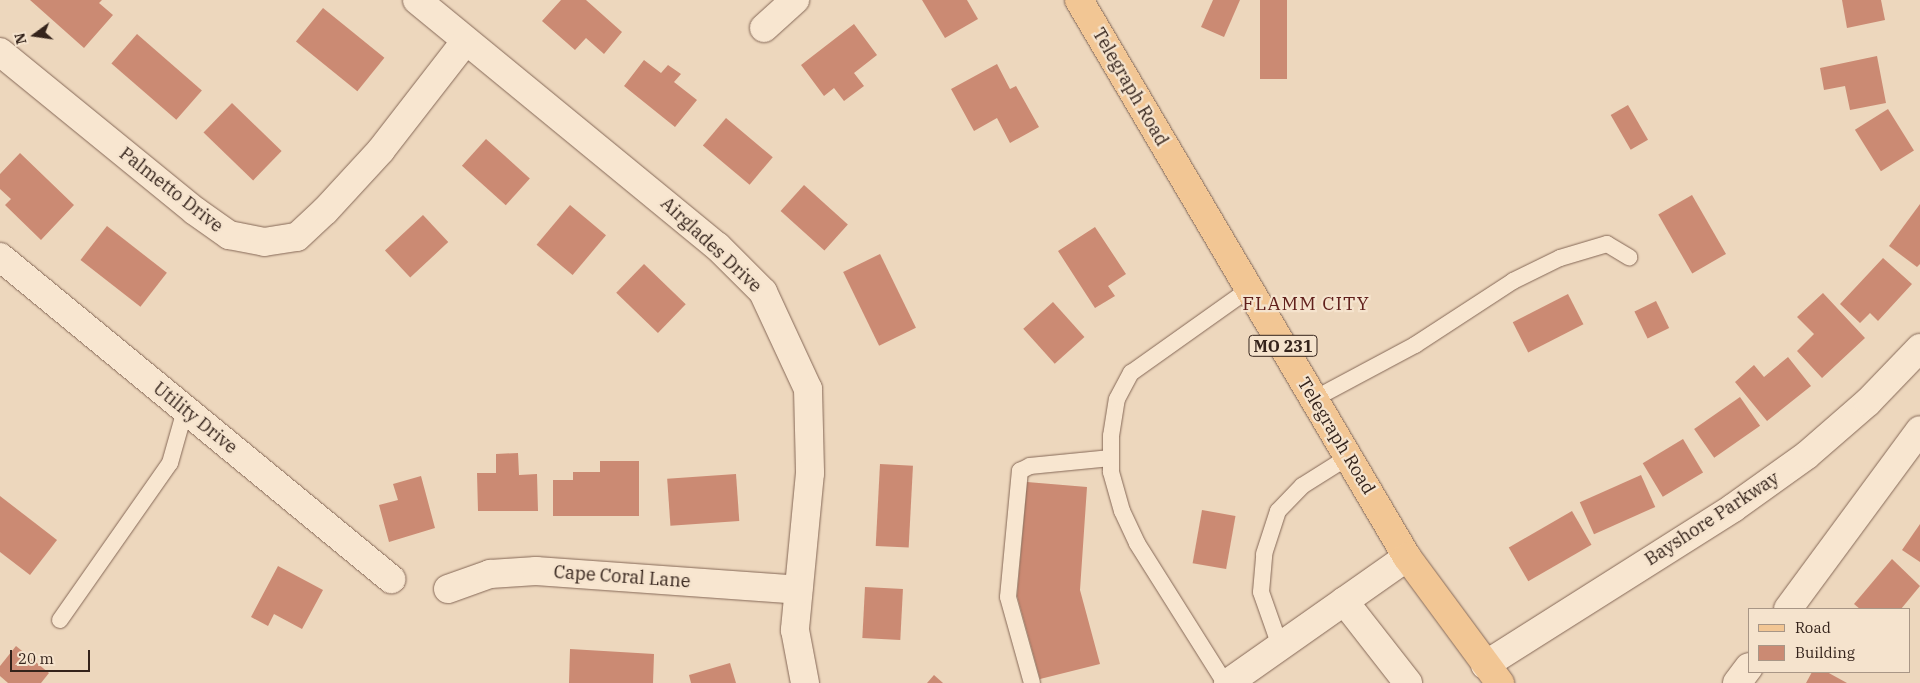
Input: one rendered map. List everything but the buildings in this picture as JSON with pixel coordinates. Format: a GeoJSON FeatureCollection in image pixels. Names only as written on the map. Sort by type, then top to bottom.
{"type":"FeatureCollection","features":[{"type":"Feature","properties":{"kind":"main road","name":"Telegraph Road"},"geometry":{"type":"LineString","coordinates":[[1079,0],[1407,557],[1493,674]]}},
{"type":"Feature","properties":{"kind":"street","name":"Airglades Drive"},"geometry":{"type":"LineString","coordinates":[[417,0],[464,42],[635,177],[763,292],[808,389],[810,472],[795,630],[805,683]]}},
{"type":"Feature","properties":{"kind":"street"},"geometry":{"type":"LineString","coordinates":[[764,28],[795,0]]}},
{"type":"Feature","properties":{"kind":"street","name":"Palmetto Drive"},"geometry":{"type":"LineString","coordinates":[[0,52],[222,231],[264,242],[297,237],[325,211],[381,150],[464,42]]}},
{"type":"Feature","properties":{"kind":"street","name":"Utility Drive"},"geometry":{"type":"LineString","coordinates":[[0,257],[391,579]]}},
{"type":"Feature","properties":{"kind":"street","name":"Bayshore Parkway"},"geometry":{"type":"LineString","coordinates":[[1493,674],[1807,455],[1868,402],[1920,348]]}},
{"type":"Feature","properties":{"kind":"street"},"geometry":{"type":"LineString","coordinates":[[1789,608],[1920,430]]}},
{"type":"Feature","properties":{"kind":"street"},"geometry":{"type":"LineString","coordinates":[[1226,683],[1407,557]]}},
{"type":"Feature","properties":{"kind":"street","name":"Cape Coral Lane"},"geometry":{"type":"LineString","coordinates":[[448,589],[490,574],[536,571],[798,590]]}},
{"type":"Feature","properties":{"kind":"street"},"geometry":{"type":"LineString","coordinates":[[1344,601],[1408,683]]}},
{"type":"Feature","properties":{"kind":"street"},"geometry":{"type":"LineString","coordinates":[[1737,683],[1748,667]]}},
{"type":"Feature","properties":{"kind":"lane"},"geometry":{"type":"LineString","coordinates":[[1314,400],[1415,345],[1513,281],[1560,258],[1607,244],[1629,256]]}},
{"type":"Feature","properties":{"kind":"lane"},"geometry":{"type":"LineString","coordinates":[[1226,683],[1137,543],[1122,511],[1111,458],[1117,399],[1131,374],[1249,290]]}},
{"type":"Feature","properties":{"kind":"lane"},"geometry":{"type":"LineString","coordinates":[[60,620],[170,463],[185,410]]}},
{"type":"Feature","properties":{"kind":"lane"},"geometry":{"type":"LineString","coordinates":[[1280,646],[1262,592],[1264,554],[1278,511],[1302,486],[1348,457]]}},
{"type":"Feature","properties":{"kind":"lane"},"geometry":{"type":"LineString","coordinates":[[1032,683],[1008,597],[1020,472],[1030,466],[1111,458]]}},
{"type":"Feature","properties":{"kind":"district","name":"FLAMM CITY"},"geometry":{"type":"Point","coordinates":[1306,304]}}]}
